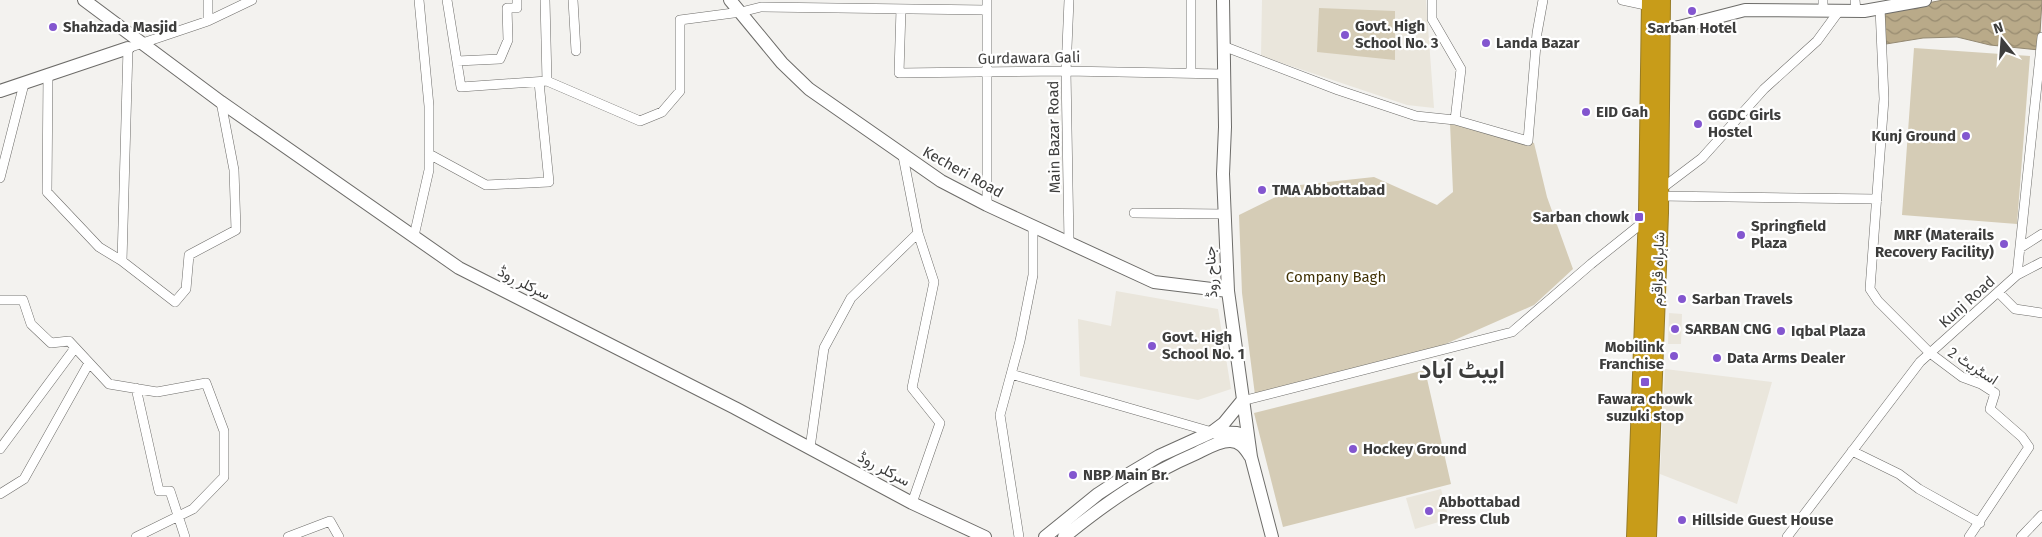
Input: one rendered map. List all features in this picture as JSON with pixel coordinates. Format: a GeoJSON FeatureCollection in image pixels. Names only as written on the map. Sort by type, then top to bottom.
{"type":"FeatureCollection","features":[{"type":"Feature","properties":{"kind":"highway","name":"شاہراہ قراقرم"},"geometry":{"type":"LineString","coordinates":[[1648,537],[1660,193],[1662,29],[1654,2]]}},
{"type":"Feature","properties":{"kind":"highway","name":"شاہراہ قراقرم"},"geometry":{"type":"LineString","coordinates":[[1635,537],[1654,2]]}},
{"type":"Feature","properties":{"kind":"main road","name":"سرکلر روڈ"},"geometry":{"type":"LineString","coordinates":[[84,0],[221,102],[459,268],[735,408],[912,503],[985,537]]}},
{"type":"Feature","properties":{"kind":"main road","name":"Kecheri Road"},"geometry":{"type":"LineString","coordinates":[[730,0],[782,63],[809,89],[940,181],[987,205],[1154,282],[1228,291]]}},
{"type":"Feature","properties":{"kind":"main road","name":"جناح روڈ"},"geometry":{"type":"LineString","coordinates":[[1223,0],[1225,127],[1223,174],[1228,291],[1251,457],[1272,537]]}},
{"type":"Feature","properties":{"kind":"main road"},"geometry":{"type":"LineString","coordinates":[[1662,29],[1679,27],[1745,10],[1823,5],[1839,11],[1855,5],[1880,8],[1925,0]]}},
{"type":"Feature","properties":{"kind":"main road"},"geometry":{"type":"LineString","coordinates":[[0,92],[128,48]]}},
{"type":"Feature","properties":{"kind":"main road"},"geometry":{"type":"LineString","coordinates":[[1064,537],[1105,504],[1133,485],[1214,438],[1242,401]]}},
{"type":"Feature","properties":{"kind":"main road"},"geometry":{"type":"LineString","coordinates":[[1045,537],[1098,494],[1159,456],[1214,438],[1238,433],[1248,438]]}},
{"type":"Feature","properties":{"kind":"main road"},"geometry":{"type":"LineString","coordinates":[[1214,438],[1241,444],[1251,457]]}},
{"type":"Feature","properties":{"kind":"street"},"geometry":{"type":"LineString","coordinates":[[208,0],[208,21]]}},
{"type":"Feature","properties":{"kind":"street"},"geometry":{"type":"LineString","coordinates":[[122,261],[128,48],[208,21],[252,0]]}},
{"type":"Feature","properties":{"kind":"street"},"geometry":{"type":"LineString","coordinates":[[414,236],[429,170],[429,106],[419,0]]}},
{"type":"Feature","properties":{"kind":"street"},"geometry":{"type":"LineString","coordinates":[[447,0],[461,87],[543,81],[640,121],[662,112],[680,91],[680,20],[741,12],[768,3],[836,4],[901,9],[987,10]]}},
{"type":"Feature","properties":{"kind":"street"},"geometry":{"type":"LineString","coordinates":[[457,61],[500,59],[508,40],[507,8],[517,8],[517,0]]}},
{"type":"Feature","properties":{"kind":"street"},"geometry":{"type":"LineString","coordinates":[[429,154],[486,185],[549,182],[543,81],[545,0]]}},
{"type":"Feature","properties":{"kind":"street"},"geometry":{"type":"LineString","coordinates":[[573,0],[576,51]]}},
{"type":"Feature","properties":{"kind":"street"},"geometry":{"type":"LineString","coordinates":[[987,0],[987,205]]}},
{"type":"Feature","properties":{"kind":"street","name":"Main Bazar Road"},"geometry":{"type":"LineString","coordinates":[[1069,0],[1066,71],[1069,243]]}},
{"type":"Feature","properties":{"kind":"street"},"geometry":{"type":"LineString","coordinates":[[1191,0],[1191,73]]}},
{"type":"Feature","properties":{"kind":"street"},"geometry":{"type":"LineString","coordinates":[[1432,0],[1432,19],[1461,69],[1455,120]]}},
{"type":"Feature","properties":{"kind":"street"},"geometry":{"type":"LineString","coordinates":[[1223,46],[1338,90],[1416,116],[1455,120],[1528,141],[1537,33],[1543,0]]}},
{"type":"Feature","properties":{"kind":"street"},"geometry":{"type":"LineString","coordinates":[[1622,0],[1654,2]]}},
{"type":"Feature","properties":{"kind":"street"},"geometry":{"type":"LineString","coordinates":[[1880,8],[1884,99],[1870,288],[1878,301],[1930,353]]}},
{"type":"Feature","properties":{"kind":"street","name":"Gurdawara Gali"},"geometry":{"type":"LineString","coordinates":[[901,9],[899,73],[1066,71],[1223,74]]}},
{"type":"Feature","properties":{"kind":"street"},"geometry":{"type":"LineString","coordinates":[[1660,193],[1702,158],[1764,88],[1817,41],[1839,11]]}},
{"type":"Feature","properties":{"kind":"street","name":"Kunj Road"},"geometry":{"type":"LineString","coordinates":[[1787,537],[1920,362],[2017,275],[2042,37]]}},
{"type":"Feature","properties":{"kind":"street"},"geometry":{"type":"LineString","coordinates":[[48,74],[47,192],[99,247],[122,261],[174,302],[186,289],[189,254],[236,230],[234,170],[221,102]]}},
{"type":"Feature","properties":{"kind":"street"},"geometry":{"type":"LineString","coordinates":[[0,178],[24,84]]}},
{"type":"Feature","properties":{"kind":"street"},"geometry":{"type":"LineString","coordinates":[[902,156],[918,233],[934,282],[912,388],[940,424],[912,503]]}},
{"type":"Feature","properties":{"kind":"street"},"geometry":{"type":"LineString","coordinates":[[1660,193],[1877,199]]}},
{"type":"Feature","properties":{"kind":"street"},"geometry":{"type":"LineString","coordinates":[[1134,213],[1225,214]]}},
{"type":"Feature","properties":{"kind":"street"},"geometry":{"type":"LineString","coordinates":[[1242,401],[1512,332],[1591,264],[1647,220]]}},
{"type":"Feature","properties":{"kind":"street"},"geometry":{"type":"LineString","coordinates":[[1019,537],[1000,416],[1034,275],[1033,226]]}},
{"type":"Feature","properties":{"kind":"street"},"geometry":{"type":"LineString","coordinates":[[810,448],[824,348],[852,298],[918,233]]}},
{"type":"Feature","properties":{"kind":"street"},"geometry":{"type":"LineString","coordinates":[[2020,248],[2042,234]]}},
{"type":"Feature","properties":{"kind":"street"},"geometry":{"type":"LineString","coordinates":[[2017,275],[2042,262]]}},
{"type":"Feature","properties":{"kind":"street"},"geometry":{"type":"LineString","coordinates":[[1998,292],[2015,309],[2042,313]]}},
{"type":"Feature","properties":{"kind":"street"},"geometry":{"type":"LineString","coordinates":[[0,300],[23,300],[31,324],[51,343],[69,341],[109,384],[157,392],[206,383],[224,431],[224,477],[193,509],[136,537]]}},
{"type":"Feature","properties":{"kind":"street"},"geometry":{"type":"LineString","coordinates":[[0,449],[75,348]]}},
{"type":"Feature","properties":{"kind":"street","name":"اسٹریٹ 2"},"geometry":{"type":"LineString","coordinates":[[1930,353],[1962,377],[1981,384],[1995,393],[1990,409],[2022,437],[2029,447],[1969,537]]}},
{"type":"Feature","properties":{"kind":"street"},"geometry":{"type":"LineString","coordinates":[[0,494],[24,479],[89,363]]}},
{"type":"Feature","properties":{"kind":"street"},"geometry":{"type":"LineString","coordinates":[[1011,374],[1214,438]]}},
{"type":"Feature","properties":{"kind":"street"},"geometry":{"type":"LineString","coordinates":[[136,388],[159,491],[170,491],[185,537]]}},
{"type":"Feature","properties":{"kind":"street"},"geometry":{"type":"LineString","coordinates":[[1852,451],[1898,474],[1919,490],[1980,522]]}},
{"type":"Feature","properties":{"kind":"street"},"geometry":{"type":"LineString","coordinates":[[2021,537],[2042,515]]}},
{"type":"Feature","properties":{"kind":"street"},"geometry":{"type":"LineString","coordinates":[[288,537],[330,521],[339,537]]}},
{"type":"Feature","properties":{"kind":"shaded area","name":"Govt. High School No. 3"},"geometry":{"type":"Polygon","coordinates":[[[1262,0],[1426,0],[1434,108],[1407,105],[1261,56],[1262,0]]]}},
{"type":"Feature","properties":{"kind":"shaded area","name":"Govt. High School No. 1"},"geometry":{"type":"Polygon","coordinates":[[[1116,291],[1218,309],[1231,389],[1198,400],[1080,376],[1078,319],[1111,326],[1116,291]]]}},
{"type":"Feature","properties":{"kind":"shaded area","name":"SARBAN CNG"},"geometry":{"type":"Polygon","coordinates":[[[1669,313],[1682,314],[1681,344],[1668,344],[1669,313]]]}},
{"type":"Feature","properties":{"kind":"shaded area"},"geometry":{"type":"Polygon","coordinates":[[[1665,369],[1772,382],[1737,504],[1660,474],[1665,369]]]}},
{"type":"Feature","properties":{"kind":"shaded area","name":"Abbottabad Press Club"},"geometry":{"type":"Polygon","coordinates":[[[1441,489],[1449,519],[1415,529],[1406,498],[1441,489]]]}},
{"type":"Feature","properties":{"kind":"green space"},"geometry":{"type":"Polygon","coordinates":[[[1319,8],[1395,11],[1395,60],[1317,52],[1319,8]]]}},
{"type":"Feature","properties":{"kind":"green space","name":"Kunj Ground"},"geometry":{"type":"Polygon","coordinates":[[[1914,48],[2030,56],[2017,224],[1902,215],[1914,48]]]}},
{"type":"Feature","properties":{"kind":"green space","name":"Company Bagh"},"geometry":{"type":"Polygon","coordinates":[[[1450,123],[1534,143],[1547,197],[1573,269],[1534,305],[1432,350],[1255,395],[1242,293],[1239,215],[1300,185],[1374,177],[1437,205],[1453,192],[1450,123]]]}},
{"type":"Feature","properties":{"kind":"green space","name":"Hockey Ground"},"geometry":{"type":"Polygon","coordinates":[[[1425,370],[1451,484],[1283,527],[1254,413],[1425,370]]]}},
{"type":"Feature","properties":{"kind":"water"},"geometry":{"type":"Polygon","coordinates":[[[1943,0],[2042,0],[2039,50],[1990,45],[1957,37],[1923,38],[1886,44],[1882,12],[1943,0]]]}},
{"type":"Feature","properties":{"kind":"place","name":"Sarban Hotel"},"geometry":{"type":"Point","coordinates":[1692,11]}},
{"type":"Feature","properties":{"kind":"place","name":"Shahzada Masjid"},"geometry":{"type":"Point","coordinates":[53,27]}},
{"type":"Feature","properties":{"kind":"place","name":"Govt. High School No. 3"},"geometry":{"type":"Point","coordinates":[1345,35]}},
{"type":"Feature","properties":{"kind":"place","name":"Landa Bazar"},"geometry":{"type":"Point","coordinates":[1486,43]}},
{"type":"Feature","properties":{"kind":"place","name":"EID Gah"},"geometry":{"type":"Point","coordinates":[1586,112]}},
{"type":"Feature","properties":{"kind":"place","name":"GGDC Girls Hostel"},"geometry":{"type":"Point","coordinates":[1698,124]}},
{"type":"Feature","properties":{"kind":"place","name":"Kunj Ground"},"geometry":{"type":"Point","coordinates":[1966,136]}},
{"type":"Feature","properties":{"kind":"place","name":"TMA Abbottabad"},"geometry":{"type":"Point","coordinates":[1262,190]}},
{"type":"Feature","properties":{"kind":"place","name":"Sarban chowk"},"geometry":{"type":"Point","coordinates":[1639,217]}},
{"type":"Feature","properties":{"kind":"place","name":"Springfield Plaza"},"geometry":{"type":"Point","coordinates":[1741,235]}},
{"type":"Feature","properties":{"kind":"place","name":"MRF (Materails Recovery Facility)"},"geometry":{"type":"Point","coordinates":[2004,244]}},
{"type":"Feature","properties":{"kind":"place","name":"Sarban Travels"},"geometry":{"type":"Point","coordinates":[1682,299]}},
{"type":"Feature","properties":{"kind":"place","name":"SARBAN CNG"},"geometry":{"type":"Point","coordinates":[1675,329]}},
{"type":"Feature","properties":{"kind":"place","name":"Iqbal Plaza"},"geometry":{"type":"Point","coordinates":[1781,331]}},
{"type":"Feature","properties":{"kind":"place","name":"Govt. High School No. 1"},"geometry":{"type":"Point","coordinates":[1152,346]}},
{"type":"Feature","properties":{"kind":"place","name":"Mobilink Franchise"},"geometry":{"type":"Point","coordinates":[1674,356]}},
{"type":"Feature","properties":{"kind":"place","name":"Data Arms Dealer"},"geometry":{"type":"Point","coordinates":[1717,358]}},
{"type":"Feature","properties":{"kind":"place","name":"Fawara chowk suzuki stop"},"geometry":{"type":"Point","coordinates":[1645,382]}},
{"type":"Feature","properties":{"kind":"place","name":"Hockey Ground"},"geometry":{"type":"Point","coordinates":[1353,449]}},
{"type":"Feature","properties":{"kind":"place","name":"NBP Main Br."},"geometry":{"type":"Point","coordinates":[1073,475]}},
{"type":"Feature","properties":{"kind":"place","name":"Abbottabad Press Club"},"geometry":{"type":"Point","coordinates":[1429,511]}},
{"type":"Feature","properties":{"kind":"place","name":"Hillside Guest House"},"geometry":{"type":"Point","coordinates":[1682,520]}},
{"type":"Feature","properties":{"kind":"district","name":"ایبٹ آباد"},"geometry":{"type":"Point","coordinates":[1462,370]}}]}
